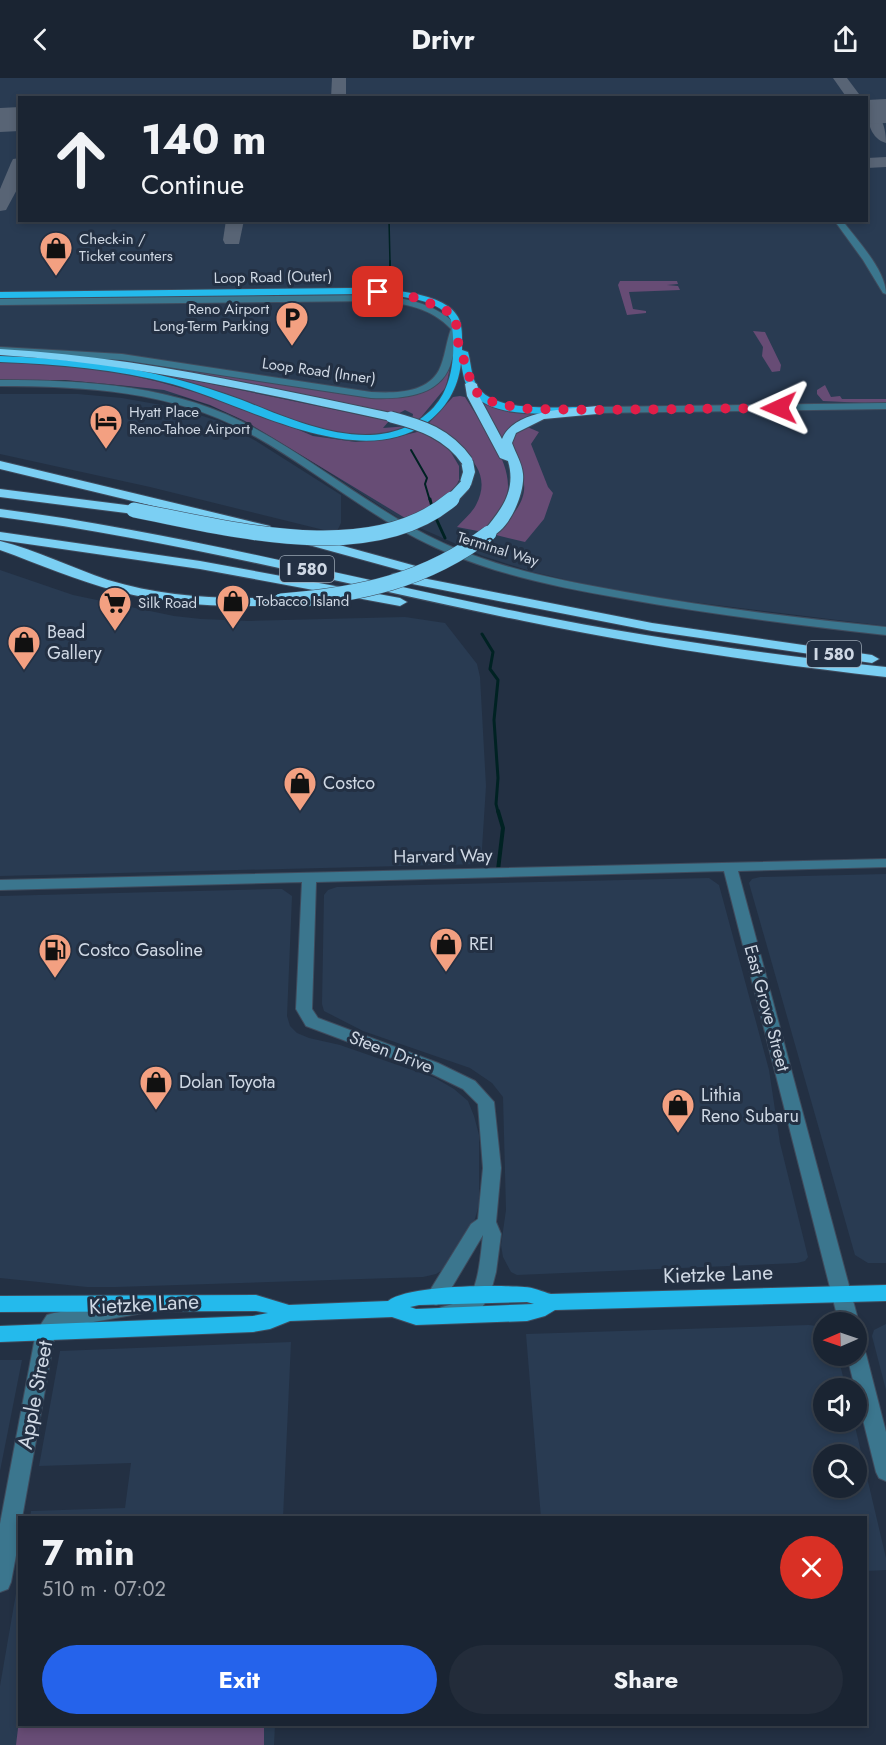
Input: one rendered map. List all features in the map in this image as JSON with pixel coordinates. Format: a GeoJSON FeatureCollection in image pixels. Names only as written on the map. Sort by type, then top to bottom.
{"type":"FeatureCollection","features":[{"type":"Feature","properties":{"kind":"highway"},"geometry":{"type":"LineString","coordinates":[[0,351],[116,362],[391,417],[435,431],[456,445],[467,461],[469,472],[465,485],[450,502],[424,518],[384,531],[347,538],[286,538],[134,510],[0,493]]}},
{"type":"Feature","properties":{"kind":"highway"},"geometry":{"type":"LineString","coordinates":[[471,384],[473,396],[517,478]]}},
{"type":"Feature","properties":{"kind":"highway"},"geometry":{"type":"LineString","coordinates":[[0,545],[108,584],[160,596],[230,603],[281,602],[352,592],[406,578],[471,548],[498,525],[513,502],[517,490],[517,478],[507,443],[511,431],[541,416],[597,410]]}},
{"type":"Feature","properties":{"kind":"highway"},"geometry":{"type":"LineString","coordinates":[[0,465],[268,530],[439,577],[473,591]]}},
{"type":"Feature","properties":{"kind":"highway","name":"I 580"},"geometry":{"type":"LineString","coordinates":[[0,505],[152,527],[652,627],[886,661]]}},
{"type":"Feature","properties":{"kind":"highway","name":"I 580"},"geometry":{"type":"LineString","coordinates":[[0,513],[175,541],[501,613],[612,634],[763,658],[886,672]]}},
{"type":"Feature","properties":{"kind":"highway"},"geometry":{"type":"LineString","coordinates":[[0,536],[111,550],[222,568],[461,615],[612,634]]}},
{"type":"Feature","properties":{"kind":"main road","name":"Loop Road (Outer)"},"geometry":{"type":"LineString","coordinates":[[0,295],[386,292],[418,298],[443,308],[455,318],[456,329]]}},
{"type":"Feature","properties":{"kind":"main road"},"geometry":{"type":"LineString","coordinates":[[0,359],[74,363],[147,375],[214,393],[317,432],[339,437],[367,438],[406,431],[428,418],[449,393],[455,381],[458,363],[456,329]]}},
{"type":"Feature","properties":{"kind":"main road"},"geometry":{"type":"LineString","coordinates":[[457,339],[467,365],[471,384],[475,391],[485,399],[509,407],[597,410]]}},
{"type":"Feature","properties":{"kind":"main road","name":"Kietzke Lane"},"geometry":{"type":"LineString","coordinates":[[481,1295],[527,1294],[551,1302],[886,1293]]}},
{"type":"Feature","properties":{"kind":"main road","name":"Kietzke Lane"},"geometry":{"type":"LineString","coordinates":[[0,1304],[256,1303],[288,1312],[392,1309],[416,1317],[436,1306],[527,1313],[538,1311],[551,1302]]}},
{"type":"Feature","properties":{"kind":"main road","name":"Kietzke Lane"},"geometry":{"type":"LineString","coordinates":[[0,1334],[253,1324],[270,1321],[288,1312]]}},
{"type":"Feature","properties":{"kind":"street"},"geometry":{"type":"LineString","coordinates":[[839,222],[867,259],[875,276],[886,291]]}},
{"type":"Feature","properties":{"kind":"street"},"geometry":{"type":"LineString","coordinates":[[0,302],[376,298],[425,307],[441,316],[456,329]]}},
{"type":"Feature","properties":{"kind":"street","name":"Loop Road (Inner)"},"geometry":{"type":"LineString","coordinates":[[0,351],[122,357],[360,394],[387,395],[413,392],[436,381],[444,369],[456,329]]}},
{"type":"Feature","properties":{"kind":"street","name":"Terminal Way"},"geometry":{"type":"LineString","coordinates":[[0,383],[73,383],[136,393],[187,404],[237,422],[419,536],[482,562],[568,584],[632,597],[763,617],[886,631]]}},
{"type":"Feature","properties":{"kind":"street","name":"Terminal Way"},"geometry":{"type":"LineString","coordinates":[[0,389],[76,389],[136,393]]}},
{"type":"Feature","properties":{"kind":"street"},"geometry":{"type":"LineString","coordinates":[[597,410],[886,406]]}},
{"type":"Feature","properties":{"kind":"street","name":"Harvard Way"},"geometry":{"type":"LineString","coordinates":[[0,885],[886,863]]}},
{"type":"Feature","properties":{"kind":"street","name":"East Grove Street"},"geometry":{"type":"LineString","coordinates":[[730,868],[846,1312]]}},
{"type":"Feature","properties":{"kind":"street","name":"Steen Drive"},"geometry":{"type":"LineString","coordinates":[[309,878],[304,1011],[312,1022],[432,1067],[469,1085],[486,1102],[492,1168],[488,1222],[492,1234],[487,1272],[481,1295]]}},
{"type":"Feature","properties":{"kind":"street"},"geometry":{"type":"LineString","coordinates":[[436,1306],[477,1229],[488,1222]]}},
{"type":"Feature","properties":{"kind":"street"},"geometry":{"type":"LineString","coordinates":[[436,1306],[474,1304],[481,1295]]}},
{"type":"Feature","properties":{"kind":"street","name":"Apple Street"},"geometry":{"type":"LineString","coordinates":[[0,1582],[46,1332],[54,1321],[166,1304]]}},
{"type":"Feature","properties":{"kind":"street"},"geometry":{"type":"LineString","coordinates":[[859,1366],[886,1472]]}},
{"type":"Feature","properties":{"kind":"shaded area"},"geometry":{"type":"Polygon","coordinates":[[[0,78],[886,78],[886,626],[676,600],[597,587],[533,572],[483,556],[400,519],[287,445],[209,405],[184,397],[126,386],[65,380],[0,380],[0,78]]]}},
{"type":"Feature","properties":{"kind":"shaded area"},"geometry":{"type":"Polygon","coordinates":[[[620,281],[677,281],[678,284],[667,285],[678,286],[680,290],[629,292],[633,309],[646,311],[646,313],[627,315],[618,285],[620,281]]]}},
{"type":"Feature","properties":{"kind":"shaded area"},"geometry":{"type":"Polygon","coordinates":[[[753,331],[765,332],[781,365],[780,371],[772,372],[762,356],[763,347],[753,331]]]}},
{"type":"Feature","properties":{"kind":"shaded area"},"geometry":{"type":"Polygon","coordinates":[[[0,354],[120,365],[389,421],[383,428],[409,426],[394,432],[362,436],[321,431],[229,395],[186,382],[137,371],[0,357],[0,354]]]}},
{"type":"Feature","properties":{"kind":"shaded area"},"geometry":{"type":"Polygon","coordinates":[[[79,355],[141,361],[382,397],[438,383],[451,362],[446,387],[417,422],[412,420],[413,414],[405,410],[394,416],[79,355]]]}},
{"type":"Feature","properties":{"kind":"shaded area"},"geometry":{"type":"Polygon","coordinates":[[[0,362],[84,367],[152,380],[234,405],[313,436],[356,442],[393,438],[421,431],[449,449],[459,466],[459,480],[452,494],[410,521],[245,421],[210,405],[164,390],[65,380],[0,380],[0,362]]]}},
{"type":"Feature","properties":{"kind":"shaded area"},"geometry":{"type":"Polygon","coordinates":[[[825,385],[831,397],[886,399],[886,404],[823,401],[817,394],[817,390],[825,385]]]}},
{"type":"Feature","properties":{"kind":"shaded area"},"geometry":{"type":"Polygon","coordinates":[[[0,394],[78,394],[122,398],[178,408],[221,422],[256,441],[341,495],[341,523],[336,533],[150,487],[0,454],[0,394]]]}},
{"type":"Feature","properties":{"kind":"shaded area"},"geometry":{"type":"Polygon","coordinates":[[[453,397],[465,397],[492,439],[504,464],[507,477],[508,490],[505,502],[483,532],[457,527],[476,505],[481,491],[481,478],[477,467],[460,448],[427,425],[453,397]]]}},
{"type":"Feature","properties":{"kind":"shaded area"},"geometry":{"type":"Polygon","coordinates":[[[479,399],[555,411],[518,424],[506,433],[502,440],[479,399]]]}},
{"type":"Feature","properties":{"kind":"shaded area"},"geometry":{"type":"Polygon","coordinates":[[[525,426],[539,432],[531,444],[548,487],[553,493],[544,519],[525,542],[496,535],[516,511],[524,493],[522,473],[511,444],[514,434],[525,426]]]}},
{"type":"Feature","properties":{"kind":"shaded area"},"geometry":{"type":"Polygon","coordinates":[[[0,570],[73,595],[174,616],[249,621],[405,617],[445,623],[477,664],[480,677],[486,786],[481,864],[0,876],[0,570]]]}},
{"type":"Feature","properties":{"kind":"shaded area"},"geometry":{"type":"Polygon","coordinates":[[[886,874],[886,1263],[868,1263],[855,1255],[749,883],[752,879],[760,877],[886,874]]]}},
{"type":"Feature","properties":{"kind":"shaded area"},"geometry":{"type":"Polygon","coordinates":[[[709,878],[719,885],[769,1070],[780,1143],[808,1257],[805,1261],[797,1263],[517,1275],[511,1272],[503,1257],[501,1245],[506,1210],[503,1097],[492,1083],[470,1068],[363,1031],[324,1011],[322,1004],[324,895],[328,890],[337,887],[709,878]]]}},
{"type":"Feature","properties":{"kind":"shaded area"},"geometry":{"type":"Polygon","coordinates":[[[282,889],[292,896],[287,1016],[290,1026],[297,1033],[309,1038],[340,1045],[435,1078],[454,1089],[468,1101],[479,1135],[479,1205],[474,1222],[446,1268],[436,1274],[423,1277],[116,1287],[87,1287],[0,1278],[0,896],[282,889]]]}},
{"type":"Feature","properties":{"kind":"shaded area"},"geometry":{"type":"Polygon","coordinates":[[[886,1324],[886,1390],[872,1336],[874,1330],[886,1324]]]}},
{"type":"Feature","properties":{"kind":"shaded area"},"geometry":{"type":"Polygon","coordinates":[[[813,1326],[813,1366],[840,1366],[843,1378],[813,1378],[813,1432],[856,1432],[859,1444],[813,1444],[813,1498],[867,1498],[867,1477],[886,1558],[886,1570],[867,1571],[867,1516],[541,1516],[526,1334],[813,1326]]]}},
{"type":"Feature","properties":{"kind":"shaded area"},"geometry":{"type":"Polygon","coordinates":[[[291,1342],[283,1516],[30,1516],[31,1511],[125,1508],[131,1463],[39,1466],[60,1351],[291,1342]]]}},
{"type":"Feature","properties":{"kind":"shaded area"},"geometry":{"type":"Polygon","coordinates":[[[0,1360],[22,1360],[0,1471],[0,1360]]]}},
{"type":"Feature","properties":{"kind":"shaded area"},"geometry":{"type":"Polygon","coordinates":[[[18,1582],[18,1726],[275,1726],[274,1745],[0,1745],[0,1686],[18,1582]]]}},
{"type":"Feature","properties":{"kind":"shaded area"},"geometry":{"type":"Polygon","coordinates":[[[18,1726],[264,1726],[264,1745],[16,1745],[18,1726]]]}},
{"type":"Feature","properties":{"kind":"waterway"},"geometry":{"type":"LineString","coordinates":[[389,222],[390,262]]}},
{"type":"Feature","properties":{"kind":"waterway"},"geometry":{"type":"LineString","coordinates":[[390,262],[390,282]]}},
{"type":"Feature","properties":{"kind":"waterway"},"geometry":{"type":"LineString","coordinates":[[411,450],[427,478],[425,484],[430,501]]}},
{"type":"Feature","properties":{"kind":"waterway"},"geometry":{"type":"LineString","coordinates":[[430,499],[432,507]]}},
{"type":"Feature","properties":{"kind":"waterway"},"geometry":{"type":"LineString","coordinates":[[434,514],[445,538]]}},
{"type":"Feature","properties":{"kind":"waterway"},"geometry":{"type":"LineString","coordinates":[[482,634],[493,652],[490,669],[498,680],[494,720],[498,812]]}},
{"type":"Feature","properties":{"kind":"waterway"},"geometry":{"type":"LineString","coordinates":[[498,811],[503,828],[498,870]]}},
{"type":"Feature","properties":{"kind":"taxiway"},"geometry":{"type":"LineString","coordinates":[[338,96],[339,78]]}},
{"type":"Feature","properties":{"kind":"taxiway"},"geometry":{"type":"LineString","coordinates":[[840,78],[854,96]]}},
{"type":"Feature","properties":{"kind":"taxiway"},"geometry":{"type":"LineString","coordinates":[[868,114],[886,138]]}},
{"type":"Feature","properties":{"kind":"taxiway"},"geometry":{"type":"LineString","coordinates":[[868,163],[886,162]]}},
{"type":"Feature","properties":{"kind":"taxiway"},"geometry":{"type":"LineString","coordinates":[[0,206],[18,166]]}},
{"type":"Feature","properties":{"kind":"taxiway"},"geometry":{"type":"LineString","coordinates":[[232,240],[235,222]]}},
{"type":"Feature","properties":{"kind":"runway"},"geometry":{"type":"LineString","coordinates":[[868,112],[886,111]]}},
{"type":"Feature","properties":{"kind":"runway"},"geometry":{"type":"LineString","coordinates":[[0,120],[18,119]]}},
{"type":"Feature","properties":{"kind":"place","name":"Check-in / Ticket counters"},"geometry":{"type":"Point","coordinates":[56,277]}},
{"type":"Feature","properties":{"kind":"place","name":"Reno Airport Long-Term Parking"},"geometry":{"type":"Point","coordinates":[292,347]}},
{"type":"Feature","properties":{"kind":"place","name":"Hyatt Place Reno-Tahoe Airport"},"geometry":{"type":"Point","coordinates":[106,450]}},
{"type":"Feature","properties":{"kind":"place","name":"Tobacco Island"},"geometry":{"type":"Point","coordinates":[233,630]}},
{"type":"Feature","properties":{"kind":"place","name":"Silk Road"},"geometry":{"type":"Point","coordinates":[115,632]}},
{"type":"Feature","properties":{"kind":"place","name":"Bead Gallery"},"geometry":{"type":"Point","coordinates":[24,671]}},
{"type":"Feature","properties":{"kind":"place","name":"Costco"},"geometry":{"type":"Point","coordinates":[300,812]}},
{"type":"Feature","properties":{"kind":"place","name":"REI"},"geometry":{"type":"Point","coordinates":[446,973]}},
{"type":"Feature","properties":{"kind":"place","name":"Costco Gasoline"},"geometry":{"type":"Point","coordinates":[55,979]}},
{"type":"Feature","properties":{"kind":"place","name":"Dolan Toyota"},"geometry":{"type":"Point","coordinates":[156,1111]}},
{"type":"Feature","properties":{"kind":"place","name":"Lithia Reno Subaru"},"geometry":{"type":"Point","coordinates":[678,1134]}},
{"type":"Feature","properties":{"kind":"route"},"geometry":{"type":"LineString","coordinates":[[378,292],[418,298],[448,310],[456,321],[457,339],[464,355],[471,384],[481,397],[491,402],[529,409],[779,408]]}}]}
